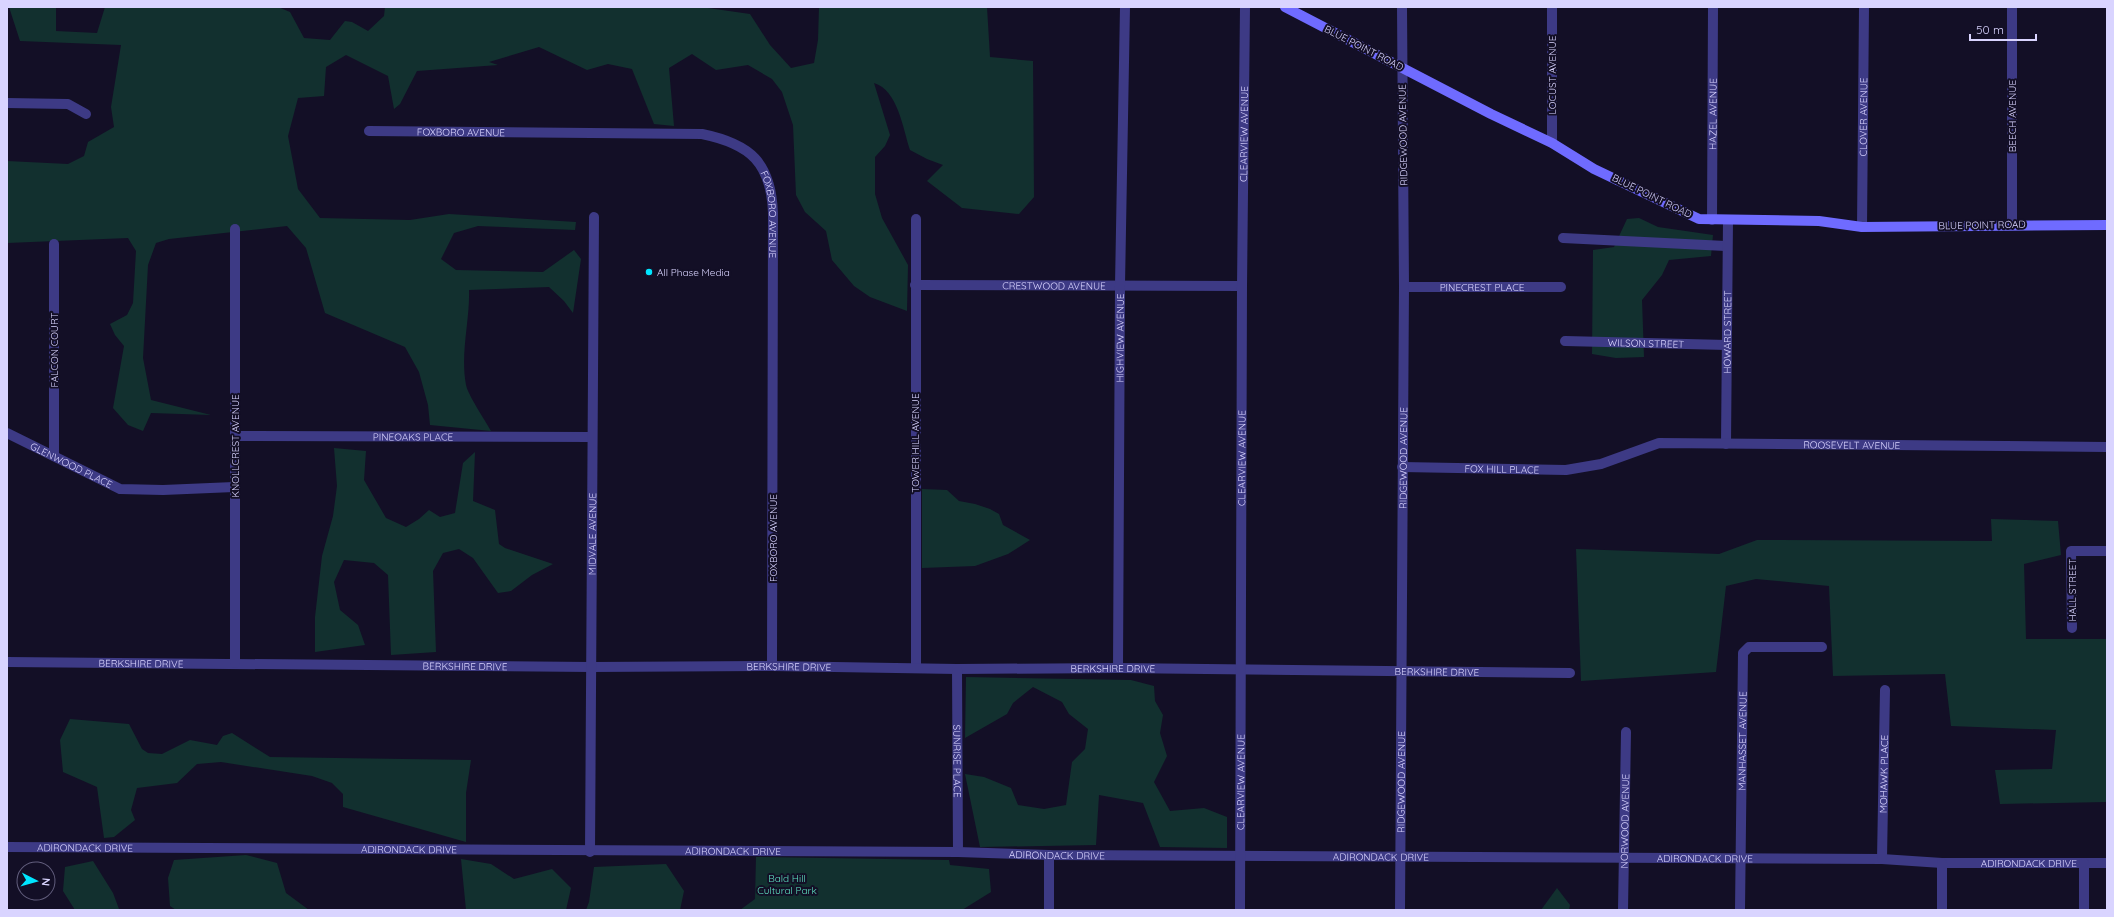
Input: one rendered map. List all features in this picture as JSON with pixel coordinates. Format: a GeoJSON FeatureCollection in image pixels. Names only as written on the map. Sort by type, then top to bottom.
{"type":"FeatureCollection","features":[{"type":"Feature","properties":{"kind":"street","name":"HIGHVIEW AVENUE"},"geometry":{"type":"LineString","coordinates":[[1118,668],[1120,285],[1125,7]]}},
{"type":"Feature","properties":{"kind":"street","name":"CLEARVIEW AVENUE"},"geometry":{"type":"LineString","coordinates":[[1240,910],[1242,669],[1242,286],[1245,7]]}},
{"type":"Feature","properties":{"kind":"street","name":"BLUE POINT ROAD"},"geometry":{"type":"LineString","coordinates":[[1285,7],[1491,114],[1552,143],[1594,169],[1699,219],[1819,221],[1862,227],[2012,224],[2107,225]]}},
{"type":"Feature","properties":{"kind":"street","name":"RIDGEWOOD AVENUE"},"geometry":{"type":"LineString","coordinates":[[1400,910],[1404,287],[1402,7]]}},
{"type":"Feature","properties":{"kind":"street","name":"LOCUST AVENUE"},"geometry":{"type":"LineString","coordinates":[[1552,7],[1552,143]]}},
{"type":"Feature","properties":{"kind":"street","name":"HAZEL AVENUE"},"geometry":{"type":"LineString","coordinates":[[1712,220],[1713,7]]}},
{"type":"Feature","properties":{"kind":"street","name":"CLOVER AVENUE"},"geometry":{"type":"LineString","coordinates":[[1862,227],[1864,7]]}},
{"type":"Feature","properties":{"kind":"street","name":"BEECH AVENUE"},"geometry":{"type":"LineString","coordinates":[[2012,7],[2012,224]]}},
{"type":"Feature","properties":{"kind":"street"},"geometry":{"type":"LineString","coordinates":[[7,103],[68,104],[86,114]]}},
{"type":"Feature","properties":{"kind":"street","name":"FOXBORO AVENUE"},"geometry":{"type":"LineString","coordinates":[[369,131],[702,134],[729,140],[754,157],[769,181],[773,213],[772,666]]}},
{"type":"Feature","properties":{"kind":"street","name":"MIDVALE AVENUE"},"geometry":{"type":"LineString","coordinates":[[590,852],[594,217]]}},
{"type":"Feature","properties":{"kind":"street","name":"TOWER HILL AVENUE"},"geometry":{"type":"LineString","coordinates":[[916,219],[916,667]]}},
{"type":"Feature","properties":{"kind":"street","name":"HOWARD STREET"},"geometry":{"type":"LineString","coordinates":[[1726,444],[1726,246],[1728,220]]}},
{"type":"Feature","properties":{"kind":"street","name":"KNOLLCREST AVENUE"},"geometry":{"type":"LineString","coordinates":[[235,229],[235,662]]}},
{"type":"Feature","properties":{"kind":"street"},"geometry":{"type":"LineString","coordinates":[[1563,238],[1726,246]]}},
{"type":"Feature","properties":{"kind":"street","name":"FALCON COURT"},"geometry":{"type":"LineString","coordinates":[[54,244],[54,456]]}},
{"type":"Feature","properties":{"kind":"street","name":"CRESTWOOD AVENUE"},"geometry":{"type":"LineString","coordinates":[[915,285],[1242,286]]}},
{"type":"Feature","properties":{"kind":"street","name":"PINECREST PLACE"},"geometry":{"type":"LineString","coordinates":[[1404,287],[1561,287]]}},
{"type":"Feature","properties":{"kind":"street","name":"WILSON STREET"},"geometry":{"type":"LineString","coordinates":[[1565,341],[1727,345]]}},
{"type":"Feature","properties":{"kind":"street","name":"GLENWOOD PLACE"},"geometry":{"type":"LineString","coordinates":[[7,434],[120,489],[163,490],[234,487]]}},
{"type":"Feature","properties":{"kind":"street","name":"PINEOAKS PLACE"},"geometry":{"type":"LineString","coordinates":[[235,436],[592,437]]}},
{"type":"Feature","properties":{"kind":"street","name":"ROOSEVELT AVENUE"},"geometry":{"type":"LineString","coordinates":[[1601,464],[1659,443],[2107,447]]}},
{"type":"Feature","properties":{"kind":"street","name":"FOX HILL PLACE"},"geometry":{"type":"LineString","coordinates":[[1402,467],[1566,470],[1601,464]]}},
{"type":"Feature","properties":{"kind":"street","name":"HALL STREET"},"geometry":{"type":"LineString","coordinates":[[2072,628],[2071,551],[2107,551]]}},
{"type":"Feature","properties":{"kind":"street","name":"MANHASSET AVENUE"},"geometry":{"type":"LineString","coordinates":[[1740,910],[1743,652],[1749,647],[1822,647]]}},
{"type":"Feature","properties":{"kind":"street","name":"BERKSHIRE DRIVE"},"geometry":{"type":"LineString","coordinates":[[7,662],[235,662],[590,667],[916,667],[957,669],[1118,668],[1570,673]]}},
{"type":"Feature","properties":{"kind":"street","name":"SUNRISE PLACE"},"geometry":{"type":"LineString","coordinates":[[957,669],[958,852]]}},
{"type":"Feature","properties":{"kind":"street","name":"MOHAWK PLACE"},"geometry":{"type":"LineString","coordinates":[[1882,859],[1885,690]]}},
{"type":"Feature","properties":{"kind":"street","name":"NORWOOD AVENUE"},"geometry":{"type":"LineString","coordinates":[[1623,910],[1626,732]]}},
{"type":"Feature","properties":{"kind":"street","name":"ADIRONDACK DRIVE"},"geometry":{"type":"LineString","coordinates":[[7,847],[590,852],[958,852],[1049,855],[1624,859],[1882,859],[1942,863],[2107,863]]}},
{"type":"Feature","properties":{"kind":"street"},"geometry":{"type":"LineString","coordinates":[[1049,855],[1049,910]]}},
{"type":"Feature","properties":{"kind":"street"},"geometry":{"type":"LineString","coordinates":[[1942,863],[1942,910]]}},
{"type":"Feature","properties":{"kind":"street"},"geometry":{"type":"LineString","coordinates":[[2084,863],[2084,910]]}},
{"type":"Feature","properties":{"kind":"green space"},"geometry":{"type":"Polygon","coordinates":[[[9,7],[56,7],[56,31],[97,33],[105,7],[278,7],[290,12],[304,38],[330,40],[345,21],[352,22],[368,31],[384,16],[385,7],[701,7],[750,14],[770,45],[791,68],[814,63],[818,40],[819,7],[987,7],[990,57],[1033,61],[1034,197],[1019,214],[962,208],[927,181],[943,165],[910,150],[902,121],[894,102],[889,93],[874,83],[890,135],[885,146],[875,157],[875,194],[882,218],[908,265],[907,311],[870,297],[854,286],[832,260],[826,231],[805,212],[796,195],[793,125],[782,92],[772,79],[748,65],[716,70],[692,54],[669,68],[674,126],[654,124],[632,69],[608,64],[587,70],[539,47],[489,62],[498,65],[417,71],[400,104],[394,109],[388,76],[346,55],[326,67],[324,96],[298,98],[288,136],[298,189],[320,218],[410,220],[449,214],[576,222],[575,230],[478,226],[454,233],[441,259],[456,270],[543,272],[574,250],[581,259],[573,313],[564,301],[549,287],[469,290],[464,373],[467,389],[491,431],[430,425],[428,405],[419,372],[405,347],[325,313],[306,248],[287,226],[169,239],[156,243],[148,265],[143,358],[151,400],[211,415],[151,413],[143,431],[128,425],[113,408],[124,346],[115,335],[110,324],[127,315],[133,303],[136,251],[128,238],[7,243],[7,161],[68,164],[84,156],[88,142],[114,127],[111,107],[121,45],[20,41],[9,7]]]}},
{"type":"Feature","properties":{"kind":"green space"},"geometry":{"type":"Polygon","coordinates":[[[1639,218],[1658,227],[1713,235],[1711,256],[1669,260],[1662,275],[1642,300],[1644,357],[1616,358],[1592,354],[1593,250],[1614,247],[1627,219],[1639,218]]]}},
{"type":"Feature","properties":{"kind":"green space"},"geometry":{"type":"Polygon","coordinates":[[[334,448],[366,451],[364,480],[386,518],[406,527],[419,519],[429,510],[440,517],[455,513],[463,463],[475,452],[473,501],[495,510],[499,544],[505,548],[553,564],[532,575],[511,591],[498,593],[473,558],[459,549],[443,553],[433,571],[436,652],[391,655],[388,575],[374,563],[344,560],[334,582],[340,610],[358,625],[365,645],[315,652],[315,617],[322,556],[333,516],[337,486],[334,448]]]}},
{"type":"Feature","properties":{"kind":"green space"},"geometry":{"type":"Polygon","coordinates":[[[922,489],[947,490],[959,501],[990,509],[999,514],[1003,525],[1030,540],[1008,554],[975,566],[922,568],[922,489]]]}},
{"type":"Feature","properties":{"kind":"green space"},"geometry":{"type":"Polygon","coordinates":[[[1991,519],[2058,521],[2061,555],[2024,564],[2026,639],[2107,639],[2106,802],[2000,804],[1995,770],[2052,769],[2056,730],[1951,726],[1945,674],[1833,676],[1829,586],[1756,579],[1726,586],[1716,672],[1581,681],[1576,549],[1719,554],[1757,540],[1992,541],[1991,519]]]}},
{"type":"Feature","properties":{"kind":"green space"},"geometry":{"type":"Polygon","coordinates":[[[966,677],[1131,680],[1154,686],[1155,701],[1163,715],[1160,733],[1167,756],[1154,782],[1170,811],[1204,808],[1227,817],[1227,848],[1160,847],[1143,803],[1099,795],[1096,845],[980,847],[965,774],[984,777],[1011,788],[1018,805],[1044,809],[1066,805],[1072,762],[1085,749],[1088,729],[1069,714],[1062,702],[1033,687],[1013,703],[1007,714],[965,738],[966,677]]]}},
{"type":"Feature","properties":{"kind":"green space"},"geometry":{"type":"Polygon","coordinates":[[[70,719],[129,724],[142,749],[148,753],[162,754],[190,740],[217,745],[223,736],[232,733],[270,757],[471,760],[466,793],[466,842],[343,807],[343,794],[332,783],[312,776],[221,762],[197,764],[177,783],[137,788],[131,810],[135,820],[114,837],[104,838],[97,787],[63,772],[60,740],[70,719]]]}},
{"type":"Feature","properties":{"kind":"green space"},"geometry":{"type":"Polygon","coordinates":[[[246,855],[277,863],[286,893],[309,910],[176,910],[170,906],[168,878],[174,860],[246,855]]]}},
{"type":"Feature","properties":{"kind":"green space","name":"Bald Hill Cultural Park"},"geometry":{"type":"Polygon","coordinates":[[[756,857],[949,860],[950,865],[989,869],[991,892],[962,910],[740,910],[755,899],[756,857]]]}},
{"type":"Feature","properties":{"kind":"green space"},"geometry":{"type":"Polygon","coordinates":[[[461,859],[491,864],[514,879],[552,869],[571,888],[566,910],[466,910],[461,859]]]}},
{"type":"Feature","properties":{"kind":"green space"},"geometry":{"type":"Polygon","coordinates":[[[93,861],[113,893],[119,909],[128,910],[75,910],[63,891],[65,867],[93,861]]]}},
{"type":"Feature","properties":{"kind":"green space"},"geometry":{"type":"Polygon","coordinates":[[[666,864],[684,891],[680,910],[586,910],[589,902],[594,867],[666,864]]]}},
{"type":"Feature","properties":{"kind":"green space"},"geometry":{"type":"Polygon","coordinates":[[[1557,888],[1570,905],[1569,910],[1541,910],[1557,888]]]}},
{"type":"Feature","properties":{"kind":"place","name":"All Phase Media"},"geometry":{"type":"Point","coordinates":[649,272]}}]}
